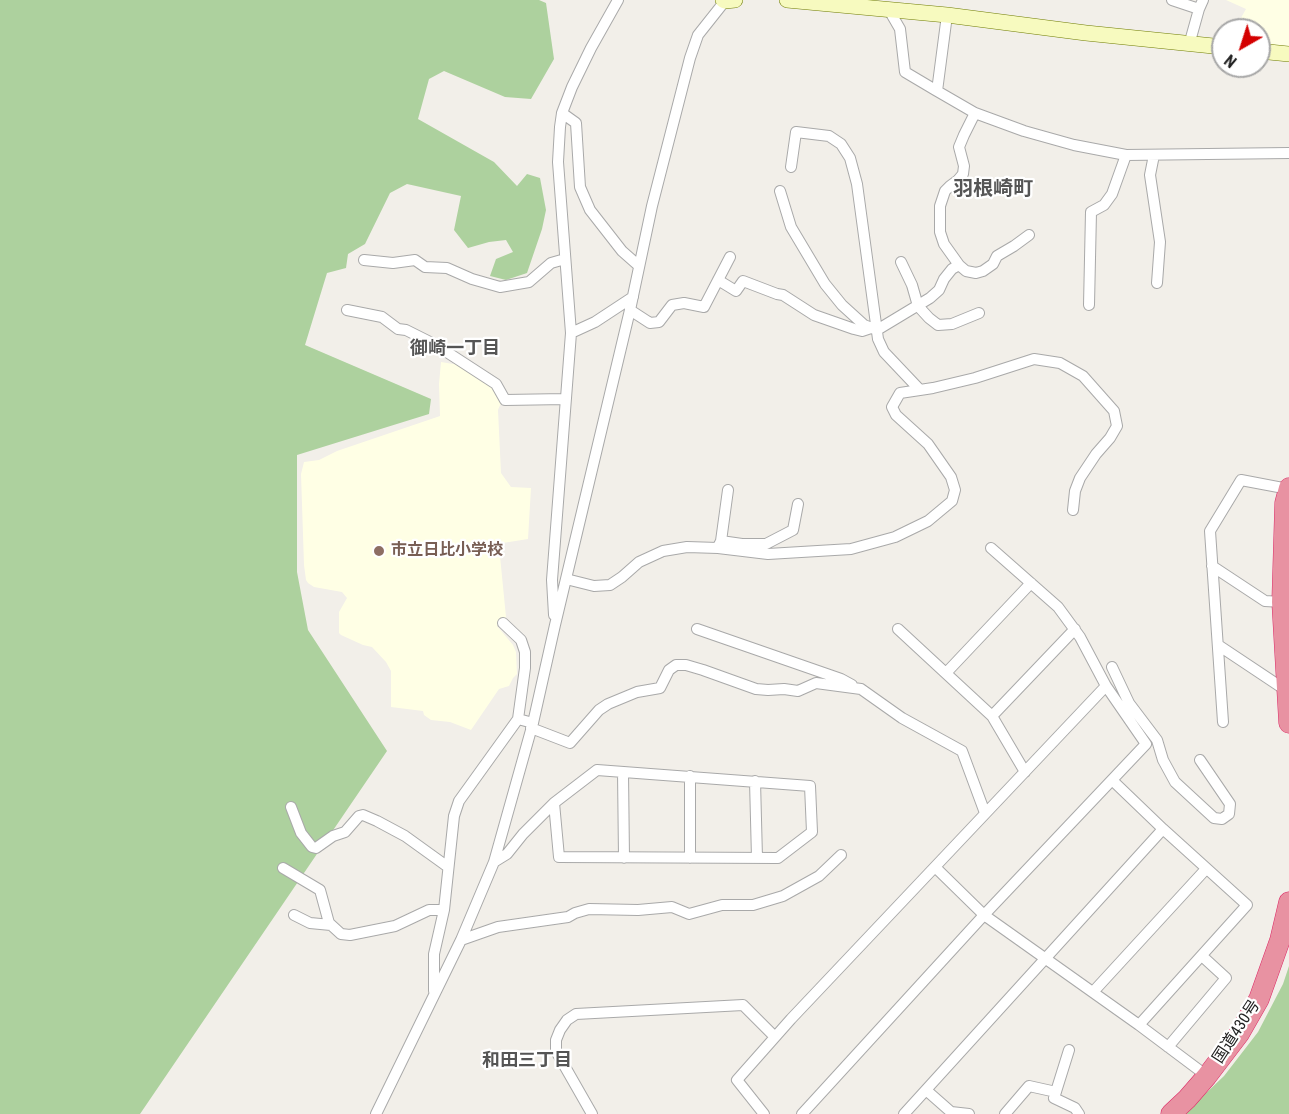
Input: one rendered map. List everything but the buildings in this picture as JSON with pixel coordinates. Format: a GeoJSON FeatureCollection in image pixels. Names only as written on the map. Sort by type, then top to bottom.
{"type":"FeatureCollection","features":[{"type":"Feature","properties":{"kind":"highway"},"geometry":{"type":"LineString","coordinates":[[1289,489],[1285,503],[1286,580],[1282,602],[1289,723]]}},
{"type":"Feature","properties":{"kind":"highway","name":"国道430号"},"geometry":{"type":"LineString","coordinates":[[1171,1114],[1207,1076],[1239,1034],[1259,999],[1280,940],[1289,902]]}},
{"type":"Feature","properties":{"kind":"street"},"geometry":{"type":"LineString","coordinates":[[555,625],[552,580],[571,333],[558,162],[560,128],[562,113],[572,87],[618,0]]}},
{"type":"Feature","properties":{"kind":"street"},"geometry":{"type":"LineString","coordinates":[[376,1114],[461,940],[494,862],[532,725],[630,310],[652,206],[690,58],[698,35],[728,0]]}},
{"type":"Feature","properties":{"kind":"street"},"geometry":{"type":"LineString","coordinates":[[787,0],[833,2],[1211,46]]}},
{"type":"Feature","properties":{"kind":"street"},"geometry":{"type":"LineString","coordinates":[[1172,0],[1201,5],[1189,45]]}},
{"type":"Feature","properties":{"kind":"street"},"geometry":{"type":"LineString","coordinates":[[889,10],[900,29],[906,72],[975,113],[1024,131],[1074,145],[1126,155],[1289,153]]}},
{"type":"Feature","properties":{"kind":"street"},"geometry":{"type":"LineString","coordinates":[[937,91],[947,15]]}},
{"type":"Feature","properties":{"kind":"street"},"geometry":{"type":"LineString","coordinates":[[1271,52],[1289,54]]}},
{"type":"Feature","properties":{"kind":"street"},"geometry":{"type":"LineString","coordinates":[[562,113],[576,123],[580,187],[590,210],[622,251],[639,266]]}},
{"type":"Feature","properties":{"kind":"street"},"geometry":{"type":"LineString","coordinates":[[975,113],[959,147],[964,166],[963,174],[945,191],[940,206],[940,231],[944,244],[959,265],[966,271],[976,273],[993,264],[997,256],[1029,235]]}},
{"type":"Feature","properties":{"kind":"street"},"geometry":{"type":"LineString","coordinates":[[791,167],[796,132],[829,136],[840,144],[850,158],[857,184],[874,329],[884,352],[920,390]]}},
{"type":"Feature","properties":{"kind":"street"},"geometry":{"type":"LineString","coordinates":[[1089,305],[1091,212],[1104,205],[1112,194],[1126,155]]}},
{"type":"Feature","properties":{"kind":"street"},"geometry":{"type":"LineString","coordinates":[[1154,155],[1150,176],[1160,242],[1157,283]]}},
{"type":"Feature","properties":{"kind":"street"},"geometry":{"type":"LineString","coordinates":[[780,191],[791,226],[825,284],[864,325],[874,329]]}},
{"type":"Feature","properties":{"kind":"street"},"geometry":{"type":"LineString","coordinates":[[630,310],[650,324],[659,322],[672,305],[684,303],[704,307],[730,257]]}},
{"type":"Feature","properties":{"kind":"street"},"geometry":{"type":"LineString","coordinates":[[364,260],[393,263],[415,260],[425,267],[447,268],[472,279],[500,287],[529,282],[551,263],[565,259]]}},
{"type":"Feature","properties":{"kind":"street"},"geometry":{"type":"LineString","coordinates":[[901,262],[912,285],[918,306],[938,324],[952,324],[979,313]]}},
{"type":"Feature","properties":{"kind":"street"},"geometry":{"type":"LineString","coordinates":[[718,280],[736,291],[743,281],[783,295],[814,315],[862,331],[874,329],[930,298],[939,290],[952,269],[959,265]]}},
{"type":"Feature","properties":{"kind":"street"},"geometry":{"type":"LineString","coordinates":[[571,333],[595,322],[633,297]]}},
{"type":"Feature","properties":{"kind":"street"},"geometry":{"type":"LineString","coordinates":[[347,310],[382,317],[398,329],[406,330],[436,345],[496,384],[505,400],[565,399]]}},
{"type":"Feature","properties":{"kind":"street"},"geometry":{"type":"LineString","coordinates":[[719,545],[768,554],[851,549],[895,537],[928,521],[952,501],[955,490],[951,477],[928,444],[896,415],[892,407],[900,393],[975,378],[1034,358],[1060,363],[1083,376],[1114,411],[1117,426],[1080,478],[1073,510]]}},
{"type":"Feature","properties":{"kind":"street"},"geometry":{"type":"LineString","coordinates":[[1223,722],[1210,531],[1241,480],[1289,489]]}},
{"type":"Feature","properties":{"kind":"street"},"geometry":{"type":"LineString","coordinates":[[719,545],[728,490]]}},
{"type":"Feature","properties":{"kind":"street"},"geometry":{"type":"LineString","coordinates":[[566,579],[594,586],[609,585],[639,562],[663,551],[687,547],[766,544],[793,530],[798,504]]}},
{"type":"Feature","properties":{"kind":"street"},"geometry":{"type":"LineString","coordinates":[[991,548],[1058,607],[1075,629],[1106,686],[1146,744]]}},
{"type":"Feature","properties":{"kind":"street"},"geometry":{"type":"LineString","coordinates":[[1212,566],[1264,601],[1282,602]]}},
{"type":"Feature","properties":{"kind":"street"},"geometry":{"type":"LineString","coordinates":[[946,673],[1031,583]]}},
{"type":"Feature","properties":{"kind":"street"},"geometry":{"type":"LineString","coordinates":[[434,994],[434,954],[444,909],[454,816],[459,801],[518,719],[525,652],[520,640],[503,623]]}},
{"type":"Feature","properties":{"kind":"street"},"geometry":{"type":"LineString","coordinates":[[697,629],[841,679],[861,689],[902,718],[962,751],[985,813]]}},
{"type":"Feature","properties":{"kind":"street"},"geometry":{"type":"LineString","coordinates":[[898,629],[992,716],[1025,772]]}},
{"type":"Feature","properties":{"kind":"street"},"geometry":{"type":"LineString","coordinates":[[992,716],[1075,629]]}},
{"type":"Feature","properties":{"kind":"street"},"geometry":{"type":"LineString","coordinates":[[1218,645],[1287,692]]}},
{"type":"Feature","properties":{"kind":"street"},"geometry":{"type":"LineString","coordinates":[[518,719],[570,743],[599,710],[637,692],[660,688],[669,670],[676,665],[686,665],[703,670],[756,689],[798,691],[816,683],[861,689]]}},
{"type":"Feature","properties":{"kind":"street"},"geometry":{"type":"LineString","coordinates":[[1112,667],[1129,703],[1156,740],[1163,760],[1175,782],[1214,818],[1222,819],[1228,814],[1230,804],[1200,760]]}},
{"type":"Feature","properties":{"kind":"street"},"geometry":{"type":"LineString","coordinates":[[764,1114],[737,1080],[1106,686]]}},
{"type":"Feature","properties":{"kind":"street"},"geometry":{"type":"LineString","coordinates":[[802,1114],[984,915],[1146,744],[1156,740]]}},
{"type":"Feature","properties":{"kind":"street"},"geometry":{"type":"LineString","coordinates":[[494,862],[507,854],[554,803],[597,770],[810,786],[812,832],[778,858],[559,857],[554,803]]}},
{"type":"Feature","properties":{"kind":"street"},"geometry":{"type":"LineString","coordinates":[[623,772],[624,858]]}},
{"type":"Feature","properties":{"kind":"street"},"geometry":{"type":"LineString","coordinates":[[690,776],[690,858]]}},
{"type":"Feature","properties":{"kind":"street"},"geometry":{"type":"LineString","coordinates":[[1112,780],[1247,905],[1139,1025]]}},
{"type":"Feature","properties":{"kind":"street"},"geometry":{"type":"LineString","coordinates":[[754,781],[757,858]]}},
{"type":"Feature","properties":{"kind":"street"},"geometry":{"type":"LineString","coordinates":[[291,807],[301,833],[312,847],[316,848],[345,831],[359,816],[363,815],[405,836],[448,867]]}},
{"type":"Feature","properties":{"kind":"street"},"geometry":{"type":"LineString","coordinates":[[904,1114],[1163,829]]}},
{"type":"Feature","properties":{"kind":"street"},"geometry":{"type":"LineString","coordinates":[[461,940],[498,927],[568,917],[589,909],[638,910],[672,907],[689,914],[722,905],[753,905],[783,896],[819,876],[841,855]]}},
{"type":"Feature","properties":{"kind":"street"},"geometry":{"type":"LineString","coordinates":[[935,867],[984,915],[1207,1076]]}},
{"type":"Feature","properties":{"kind":"street"},"geometry":{"type":"LineString","coordinates":[[283,868],[320,890],[329,923],[340,934],[350,935],[395,926],[429,910],[444,909]]}},
{"type":"Feature","properties":{"kind":"street"},"geometry":{"type":"LineString","coordinates":[[1093,992],[1206,869]]}},
{"type":"Feature","properties":{"kind":"street"},"geometry":{"type":"LineString","coordinates":[[294,915],[310,923],[331,926]]}},
{"type":"Feature","properties":{"kind":"street"},"geometry":{"type":"LineString","coordinates":[[1168,1047],[1226,978],[1202,956]]}},
{"type":"Feature","properties":{"kind":"street"},"geometry":{"type":"LineString","coordinates":[[592,1114],[556,1051],[556,1040],[560,1030],[567,1020],[576,1014],[743,1005],[775,1037]]}},
{"type":"Feature","properties":{"kind":"street"},"geometry":{"type":"LineString","coordinates":[[1069,1050],[1054,1098],[1075,1108],[1079,1114]]}},
{"type":"Feature","properties":{"kind":"street"},"geometry":{"type":"LineString","coordinates":[[1005,1114],[1029,1086],[1056,1092]]}},
{"type":"Feature","properties":{"kind":"street"},"geometry":{"type":"LineString","coordinates":[[926,1090],[951,1112],[969,1114]]}},
{"type":"Feature","properties":{"kind":"shaded area"},"geometry":{"type":"Polygon","coordinates":[[[1226,0],[1289,0],[1289,48],[1271,46],[1271,18],[1241,18],[1246,9],[1226,0]]]}},
{"type":"Feature","properties":{"kind":"shaded area"},"geometry":{"type":"Polygon","coordinates":[[[456,361],[496,389],[501,403],[498,410],[501,473],[511,487],[531,488],[528,539],[503,543],[500,556],[506,617],[497,626],[516,652],[517,674],[509,686],[499,689],[471,730],[450,722],[431,720],[424,715],[423,711],[391,707],[391,671],[386,662],[372,647],[339,633],[339,612],[347,598],[342,592],[314,587],[308,583],[304,565],[301,474],[304,462],[319,460],[337,451],[440,416],[441,362],[453,364],[456,361]]]}},
{"type":"Feature","properties":{"kind":"green space"},"geometry":{"type":"Polygon","coordinates":[[[0,0],[539,0],[546,3],[554,59],[531,99],[505,97],[444,71],[429,79],[418,119],[494,162],[517,186],[527,174],[540,178],[546,210],[527,273],[506,280],[490,276],[496,259],[513,252],[506,240],[468,248],[454,230],[461,196],[407,184],[390,193],[365,244],[348,254],[346,268],[327,273],[305,345],[431,399],[429,414],[297,455],[297,572],[308,630],[387,751],[140,1114],[0,1114],[0,0]]]}},
{"type":"Feature","properties":{"kind":"green space"},"geometry":{"type":"Polygon","coordinates":[[[1289,966],[1289,1114],[1184,1114],[1224,1076],[1258,1032],[1283,984],[1289,966]]]}},
{"type":"Feature","properties":{"kind":"place","name":"市立日比小学校"},"geometry":{"type":"Point","coordinates":[379,551]}},
{"type":"Feature","properties":{"kind":"district","name":"羽根崎町"},"geometry":{"type":"Point","coordinates":[993,190]}},
{"type":"Feature","properties":{"kind":"district","name":"御崎一丁目"},"geometry":{"type":"Point","coordinates":[455,349]}},
{"type":"Feature","properties":{"kind":"district","name":"和田三丁目"},"geometry":{"type":"Point","coordinates":[527,1061]}}]}
